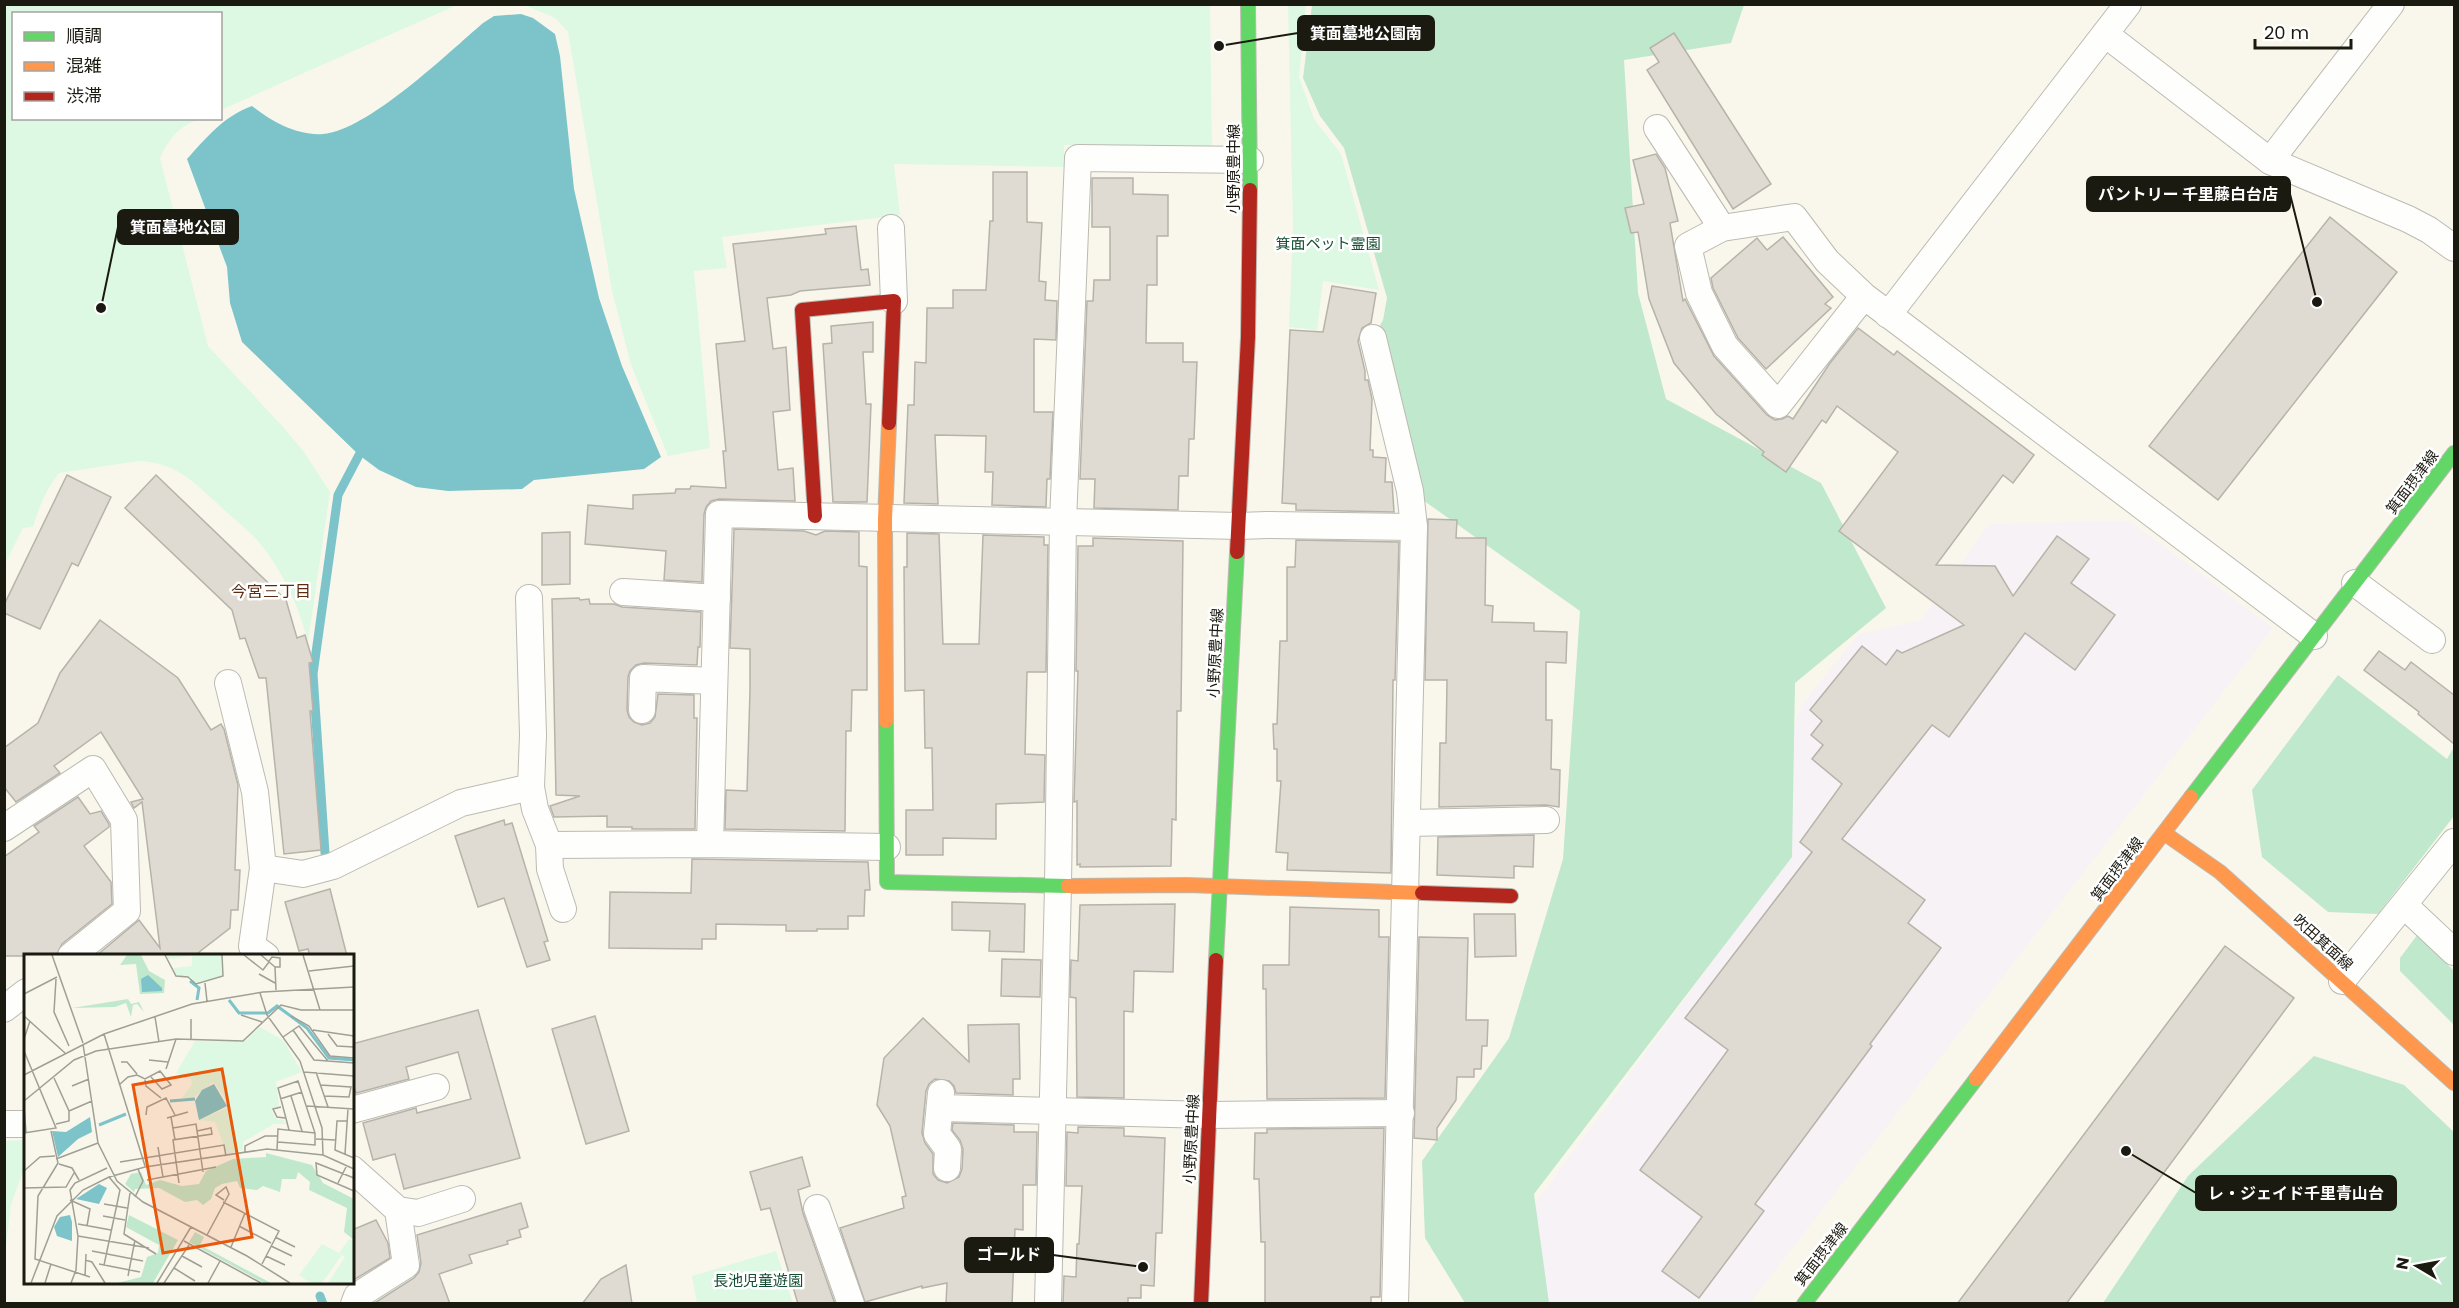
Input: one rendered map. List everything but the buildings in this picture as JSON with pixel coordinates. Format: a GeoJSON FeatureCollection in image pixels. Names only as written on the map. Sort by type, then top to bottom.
{"type":"FeatureCollection","features":[{"type":"Feature","properties":{"kind":"street","name":"小野原豊中線"},"geometry":{"type":"LineString","coordinates":[[1201,1304],[1219,886],[1248,337],[1250,160],[1248,4]]}},
{"type":"Feature","properties":{"kind":"street"},"geometry":{"type":"LineString","coordinates":[[1888,315],[2128,4]]}},
{"type":"Feature","properties":{"kind":"street"},"geometry":{"type":"LineString","coordinates":[[2270,161],[2391,4]]}},
{"type":"Feature","properties":{"kind":"street"},"geometry":{"type":"LineString","coordinates":[[2105,34],[2270,161],[2408,219],[2429,230],[2454,248]]}},
{"type":"Feature","properties":{"kind":"street"},"geometry":{"type":"LineString","coordinates":[[1657,128],[1722,228]]}},
{"type":"Feature","properties":{"kind":"street"},"geometry":{"type":"LineString","coordinates":[[1048,1304],[1058,886],[1063,522],[1078,158],[1250,160]]}},
{"type":"Feature","properties":{"kind":"street"},"geometry":{"type":"LineString","coordinates":[[1864,296],[1778,405],[1725,346],[1699,293],[1688,246],[1722,228],[1794,217],[1827,261],[1864,296],[2314,636]]}},
{"type":"Feature","properties":{"kind":"street"},"geometry":{"type":"LineString","coordinates":[[891,228],[894,301],[885,519],[887,882],[1058,886],[1219,886],[1511,896]]}},
{"type":"Feature","properties":{"kind":"street"},"geometry":{"type":"LineString","coordinates":[[815,516],[802,310],[894,301]]}},
{"type":"Feature","properties":{"kind":"street"},"geometry":{"type":"LineString","coordinates":[[1373,338],[1410,491],[1414,527],[1395,1304]]}},
{"type":"Feature","properties":{"kind":"street","name":"箕面摂津線"},"geometry":{"type":"LineString","coordinates":[[1804,1304],[2454,453]]}},
{"type":"Feature","properties":{"kind":"street"},"geometry":{"type":"LineString","coordinates":[[710,844],[719,514],[1239,526],[1414,527]]}},
{"type":"Feature","properties":{"kind":"street"},"geometry":{"type":"LineString","coordinates":[[2355,583],[2432,640]]}},
{"type":"Feature","properties":{"kind":"street"},"geometry":{"type":"LineString","coordinates":[[623,592],[717,598]]}},
{"type":"Feature","properties":{"kind":"street"},"geometry":{"type":"LineString","coordinates":[[529,598],[533,735],[531,787],[535,809],[549,845],[550,869],[563,909]]}},
{"type":"Feature","properties":{"kind":"street"},"geometry":{"type":"LineString","coordinates":[[642,710],[643,678],[714,681]]}},
{"type":"Feature","properties":{"kind":"street"},"geometry":{"type":"LineString","coordinates":[[228,683],[255,792],[263,868],[251,952]]}},
{"type":"Feature","properties":{"kind":"street"},"geometry":{"type":"LineString","coordinates":[[4,828],[93,770],[124,820],[128,911],[74,954]]}},
{"type":"Feature","properties":{"kind":"street"},"geometry":{"type":"LineString","coordinates":[[263,868],[303,874],[333,866],[461,803],[531,787]]}},
{"type":"Feature","properties":{"kind":"street"},"geometry":{"type":"LineString","coordinates":[[1408,823],[1546,820]]}},
{"type":"Feature","properties":{"kind":"street","name":"吹田箕面線"},"geometry":{"type":"LineString","coordinates":[[2164,833],[2220,872],[2454,1083]]}},
{"type":"Feature","properties":{"kind":"street"},"geometry":{"type":"LineString","coordinates":[[2342,981],[2454,842]]}},
{"type":"Feature","properties":{"kind":"street"},"geometry":{"type":"LineString","coordinates":[[549,845],[710,844],[887,847]]}},
{"type":"Feature","properties":{"kind":"street"},"geometry":{"type":"LineString","coordinates":[[2404,905],[2454,952]]}},
{"type":"Feature","properties":{"kind":"street"},"geometry":{"type":"LineString","coordinates":[[4,1009],[24,994]]}},
{"type":"Feature","properties":{"kind":"street"},"geometry":{"type":"LineString","coordinates":[[354,1109],[436,1087]]}},
{"type":"Feature","properties":{"kind":"street"},"geometry":{"type":"LineString","coordinates":[[947,1168],[948,1149],[937,1134],[941,1101],[1053,1111],[1209,1114],[1401,1113]]}},
{"type":"Feature","properties":{"kind":"street"},"geometry":{"type":"LineString","coordinates":[[4,1124],[24,1124]]}},
{"type":"Feature","properties":{"kind":"street"},"geometry":{"type":"LineString","coordinates":[[354,1171],[398,1210],[418,1213],[462,1199]]}},
{"type":"Feature","properties":{"kind":"street"},"geometry":{"type":"LineString","coordinates":[[817,1208],[851,1304]]}},
{"type":"Feature","properties":{"kind":"street"},"geometry":{"type":"LineString","coordinates":[[354,1304],[357,1296],[406,1265],[398,1210]]}},
{"type":"Feature","properties":{"kind":"shaded area"},"geometry":{"type":"Polygon","coordinates":[[[2130,521],[2273,628],[1750,1303],[1549,1303],[1518,1227],[1788,858],[1769,799],[1801,706],[1858,635],[1921,620],[1989,524],[2130,521]]]}},
{"type":"Feature","properties":{"kind":"green space"},"geometry":{"type":"Polygon","coordinates":[[[5,5],[457,5],[222,110],[222,12],[12,12],[12,120],[198,120],[176,134],[167,144],[160,158],[208,346],[284,428],[304,452],[330,492],[308,642],[300,615],[288,588],[265,550],[252,535],[200,488],[174,469],[164,465],[139,461],[59,473],[43,499],[33,527],[23,528],[5,564],[5,5]]]}},
{"type":"Feature","properties":{"kind":"green space"},"geometry":{"type":"Polygon","coordinates":[[[524,5],[1210,5],[1212,147],[1064,145],[1065,167],[894,164],[900,215],[722,237],[727,268],[694,271],[710,448],[668,456],[631,365],[612,291],[568,32],[555,18],[524,5]]]}},
{"type":"Feature","properties":{"kind":"green space","name":"箕面ペット霊園"},"geometry":{"type":"Polygon","coordinates":[[[1288,5],[1306,5],[1299,77],[1314,119],[1341,154],[1379,290],[1323,281],[1317,330],[1289,327],[1293,229],[1288,5]]]}},
{"type":"Feature","properties":{"kind":"green space"},"geometry":{"type":"Polygon","coordinates":[[[1312,5],[1744,5],[1731,43],[1624,60],[1638,293],[1666,399],[1821,483],[1886,608],[1795,683],[1792,857],[1534,1194],[1549,1303],[1465,1303],[1425,1238],[1422,1161],[1509,1038],[1563,859],[1580,611],[1410,491],[1373,338],[1383,320],[1387,298],[1344,148],[1320,116],[1303,78],[1312,5]]]}},
{"type":"Feature","properties":{"kind":"green space"},"geometry":{"type":"Polygon","coordinates":[[[2338,675],[2447,759],[2454,747],[2454,816],[2378,914],[2328,912],[2262,857],[2252,790],[2338,675]]]}},
{"type":"Feature","properties":{"kind":"green space"},"geometry":{"type":"Polygon","coordinates":[[[2418,934],[2454,971],[2454,1025],[2400,971],[2400,958],[2418,934]]]}},
{"type":"Feature","properties":{"kind":"green space"},"geometry":{"type":"Polygon","coordinates":[[[2314,1056],[2404,1085],[2454,1132],[2454,1303],[2103,1303],[2188,1176],[2314,1056]]]}},
{"type":"Feature","properties":{"kind":"green space"},"geometry":{"type":"Polygon","coordinates":[[[24,1140],[24,1169],[11,1205],[5,1255],[5,1141],[24,1140]]]}},
{"type":"Feature","properties":{"kind":"green space","name":"長池児童遊園"},"geometry":{"type":"Polygon","coordinates":[[[776,1251],[793,1303],[697,1303],[692,1276],[776,1251]]]}},
{"type":"Feature","properties":{"kind":"water"},"geometry":{"type":"Polygon","coordinates":[[[521,14],[533,18],[555,34],[560,56],[574,189],[599,298],[622,366],[661,457],[644,469],[534,480],[522,489],[448,491],[416,487],[379,470],[359,455],[242,342],[230,303],[227,267],[187,159],[224,121],[252,106],[276,122],[304,133],[323,134],[341,130],[362,120],[406,89],[483,23],[494,16],[521,14]]]}},
{"type":"Feature","properties":{"kind":"waterway"},"geometry":{"type":"LineString","coordinates":[[325,853],[313,674],[338,495],[359,455]]}},
{"type":"Feature","properties":{"kind":"waterway"},"geometry":{"type":"LineString","coordinates":[[320,1296],[323,1304]]}},
{"type":"Feature","properties":{"kind":"traffic: fast"},"geometry":{"type":"LineString","coordinates":[[1248,4],[1250,190]]}},
{"type":"Feature","properties":{"kind":"traffic: fast"},"geometry":{"type":"LineString","coordinates":[[2191,797],[2454,453]]}},
{"type":"Feature","properties":{"kind":"traffic: fast"},"geometry":{"type":"LineString","coordinates":[[1216,960],[1237,552]]}},
{"type":"Feature","properties":{"kind":"traffic: fast"},"geometry":{"type":"LineString","coordinates":[[886,721],[887,882],[1068,886]]}},
{"type":"Feature","properties":{"kind":"traffic: fast"},"geometry":{"type":"LineString","coordinates":[[1804,1304],[1976,1079]]}},
{"type":"Feature","properties":{"kind":"traffic: slow"},"geometry":{"type":"LineString","coordinates":[[886,721],[885,519],[889,423]]}},
{"type":"Feature","properties":{"kind":"traffic: slow"},"geometry":{"type":"LineString","coordinates":[[1976,1079],[2191,797]]}},
{"type":"Feature","properties":{"kind":"traffic: slow"},"geometry":{"type":"LineString","coordinates":[[2164,833],[2220,872],[2454,1083]]}},
{"type":"Feature","properties":{"kind":"traffic: slow"},"geometry":{"type":"LineString","coordinates":[[1068,886],[1187,885],[1422,893]]}},
{"type":"Feature","properties":{"kind":"traffic: jam"},"geometry":{"type":"LineString","coordinates":[[1237,552],[1248,337],[1250,190]]}},
{"type":"Feature","properties":{"kind":"traffic: jam"},"geometry":{"type":"LineString","coordinates":[[815,516],[802,310],[894,301],[889,423]]}},
{"type":"Feature","properties":{"kind":"traffic: jam"},"geometry":{"type":"LineString","coordinates":[[1422,893],[1511,896]]}},
{"type":"Feature","properties":{"kind":"traffic: jam"},"geometry":{"type":"LineString","coordinates":[[1201,1304],[1216,960]]}},
{"type":"Feature","properties":{"kind":"place","name":"箕面墓地公園南"},"geometry":{"type":"Point","coordinates":[1219,46]}},
{"type":"Feature","properties":{"kind":"place","name":"パントリー 千里藤白台店"},"geometry":{"type":"Point","coordinates":[2317,302]}},
{"type":"Feature","properties":{"kind":"place","name":"箕面墓地公園"},"geometry":{"type":"Point","coordinates":[101,308]}},
{"type":"Feature","properties":{"kind":"place","name":"レ・ジェイド千里青山台"},"geometry":{"type":"Point","coordinates":[2126,1151]}},
{"type":"Feature","properties":{"kind":"place","name":"ゴールド"},"geometry":{"type":"Point","coordinates":[1143,1267]}},
{"type":"Feature","properties":{"kind":"district","name":"今宮三丁目"},"geometry":{"type":"Point","coordinates":[271,591]}}]}
